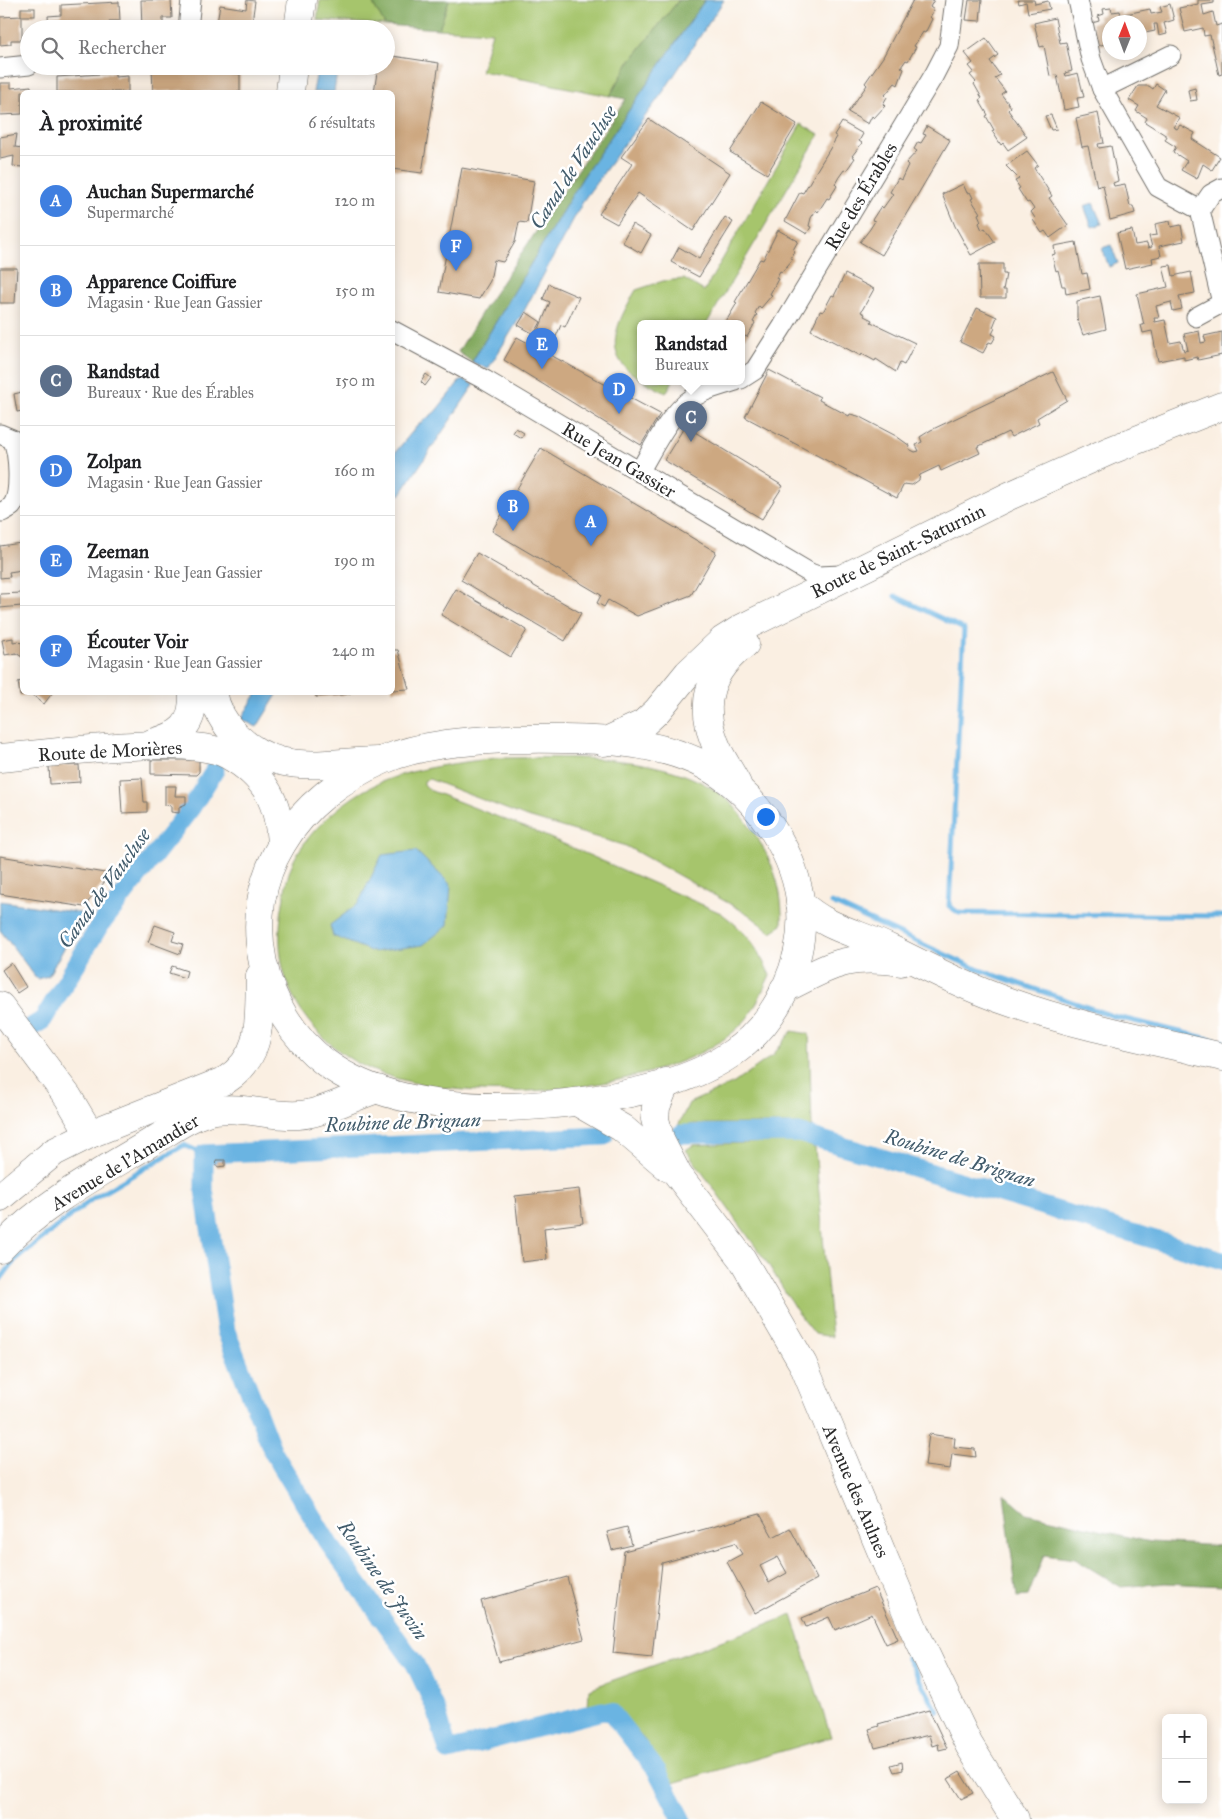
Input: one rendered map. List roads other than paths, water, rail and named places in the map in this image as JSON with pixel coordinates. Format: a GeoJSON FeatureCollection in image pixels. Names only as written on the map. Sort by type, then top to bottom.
{"type":"FeatureCollection","features":[{"type":"Feature","properties":{"kind":"main road"},"geometry":{"type":"LineString","coordinates":[[299,20],[302,0]]}},
{"type":"Feature","properties":{"kind":"main road"},"geometry":{"type":"LineString","coordinates":[[290,90],[292,75]]}},
{"type":"Feature","properties":{"kind":"main road","name":"Route de Saint-Saturnin"},"geometry":{"type":"LineString","coordinates":[[604,742],[643,724],[688,673],[723,640],[742,628],[1053,475],[1222,406]]}},
{"type":"Feature","properties":{"kind":"main road","name":"Route de Saint-Saturnin"},"geometry":{"type":"LineString","coordinates":[[738,788],[715,744],[707,716],[707,700],[713,680],[735,651],[754,637],[1035,497],[1222,424]]}},
{"type":"Feature","properties":{"kind":"main road"},"geometry":{"type":"LineString","coordinates":[[200,696],[220,714],[233,734],[256,750],[280,760],[319,764],[382,761]]}},
{"type":"Feature","properties":{"kind":"main road"},"geometry":{"type":"LineString","coordinates":[[143,745],[174,737],[181,732],[200,696]]}},
{"type":"Feature","properties":{"kind":"main road"},"geometry":{"type":"LineString","coordinates":[[200,696],[207,728],[227,755]]}},
{"type":"Feature","properties":{"kind":"main road"},"geometry":{"type":"LineString","coordinates":[[548,739],[604,742],[648,746],[682,756],[701,763],[738,788],[779,842],[794,875],[800,903],[799,937],[784,989],[765,1024],[731,1054],[692,1074],[612,1097],[577,1102],[476,1107],[407,1098],[378,1088],[329,1065],[297,1035],[276,1005],[262,960],[261,907],[270,868],[281,845],[297,822],[314,804],[350,779],[382,761],[400,755],[477,740],[548,739]]}},
{"type":"Feature","properties":{"kind":"main road","name":"Route de Morières"},"geometry":{"type":"LineString","coordinates":[[0,758],[143,745],[194,747],[227,755],[266,787],[278,815],[281,845]]}},
{"type":"Feature","properties":{"kind":"main road"},"geometry":{"type":"LineString","coordinates":[[800,903],[826,923],[890,948],[920,965],[1012,1003],[1054,1016],[1222,1057]]}},
{"type":"Feature","properties":{"kind":"main road"},"geometry":{"type":"LineString","coordinates":[[784,989],[844,961],[876,959],[920,965]]}},
{"type":"Feature","properties":{"kind":"main road","name":"Avenue de l'Amandier"},"geometry":{"type":"LineString","coordinates":[[0,1197],[54,1152],[90,1134],[226,1080],[239,1072],[255,1046],[262,960]]}},
{"type":"Feature","properties":{"kind":"main road"},"geometry":{"type":"LineString","coordinates":[[1,1248],[22,1213],[35,1197],[79,1166],[86,1155],[90,1134],[71,1102],[3,1010]]}},
{"type":"Feature","properties":{"kind":"main road","name":"Avenue des Aulnes"},"geometry":{"type":"LineString","coordinates":[[666,1082],[658,1102],[655,1119],[661,1142],[678,1175],[742,1259],[804,1364],[915,1632],[969,1745],[1015,1819]]}},
{"type":"Feature","properties":{"kind":"main road","name":"Avenue de l'Amandier"},"geometry":{"type":"LineString","coordinates":[[1,1248],[28,1223],[62,1198],[171,1130],[200,1115],[216,1110],[300,1115],[316,1112],[348,1098],[378,1088]]}},
{"type":"Feature","properties":{"kind":"main road","name":"Avenue des Aulnes"},"geometry":{"type":"LineString","coordinates":[[577,1102],[622,1128],[678,1175]]}},
{"type":"Feature","properties":{"kind":"street"},"geometry":{"type":"LineString","coordinates":[[189,20],[191,0]]}},
{"type":"Feature","properties":{"kind":"street","name":"Rue des Érables"},"geometry":{"type":"LineString","coordinates":[[745,376],[755,370],[784,326],[934,75],[949,46],[956,0]]}},
{"type":"Feature","properties":{"kind":"street"},"geometry":{"type":"LineString","coordinates":[[1078,0],[1091,59],[1102,89],[1158,187],[1200,210]]}},
{"type":"Feature","properties":{"kind":"street"},"geometry":{"type":"LineString","coordinates":[[1102,89],[1171,55]]}},
{"type":"Feature","properties":{"kind":"street"},"geometry":{"type":"LineString","coordinates":[[0,68],[20,66]]}},
{"type":"Feature","properties":{"kind":"street"},"geometry":{"type":"LineString","coordinates":[[1196,318],[1222,303],[1200,210],[1211,194],[1222,188]]}},
{"type":"Feature","properties":{"kind":"street","name":"Rue Jean Gassier"},"geometry":{"type":"LineString","coordinates":[[395,332],[485,380],[777,554],[818,576],[849,575]]}},
{"type":"Feature","properties":{"kind":"street"},"geometry":{"type":"LineString","coordinates":[[639,472],[674,416],[702,392],[724,385]]}},
{"type":"Feature","properties":{"kind":"street"},"geometry":{"type":"LineString","coordinates":[[0,434],[12,439],[16,446],[18,489],[12,506],[2,512]]}},
{"type":"Feature","properties":{"kind":"water"},"geometry":{"type":"Polygon","coordinates":[[[705,0],[724,0],[663,92],[585,198],[524,311],[488,369],[472,362],[583,177],[705,0]]]}},
{"type":"Feature","properties":{"kind":"water"},"geometry":{"type":"Polygon","coordinates":[[[316,75],[337,75],[334,90],[313,90],[316,75]]]}},
{"type":"Feature","properties":{"kind":"water"},"geometry":{"type":"Polygon","coordinates":[[[1093,203],[1102,224],[1092,227],[1084,206],[1093,203]]]}},
{"type":"Feature","properties":{"kind":"water"},"geometry":{"type":"Polygon","coordinates":[[[1111,245],[1118,263],[1109,267],[1102,248],[1111,245]]]}},
{"type":"Feature","properties":{"kind":"water"},"geometry":{"type":"Polygon","coordinates":[[[464,380],[474,385],[400,495],[395,491],[395,453],[417,426],[435,412],[459,382],[464,380]]]}},
{"type":"Feature","properties":{"kind":"water"},"geometry":{"type":"Polygon","coordinates":[[[256,695],[277,695],[257,727],[241,719],[256,695]]]}},
{"type":"Feature","properties":{"kind":"water"},"geometry":{"type":"Polygon","coordinates":[[[416,851],[451,885],[448,925],[423,945],[373,952],[333,936],[330,925],[358,904],[382,855],[416,851]]]}},
{"type":"Feature","properties":{"kind":"water"},"geometry":{"type":"Polygon","coordinates":[[[0,901],[80,913],[81,919],[48,976],[37,979],[0,930],[0,901]]]}},
{"type":"Feature","properties":{"kind":"waterway"},"geometry":{"type":"LineString","coordinates":[[895,596],[964,629],[949,906],[959,913],[1222,916]]}},
{"type":"Feature","properties":{"kind":"waterway","name":"Canal de Vaucluse"},"geometry":{"type":"LineString","coordinates":[[28,1029],[43,1020],[98,928],[191,808],[215,770]]}},
{"type":"Feature","properties":{"kind":"waterway"},"geometry":{"type":"LineString","coordinates":[[832,903],[977,969],[1113,1016],[1222,1042]]}},
{"type":"Feature","properties":{"kind":"waterway","name":"Roubine de Brignan"},"geometry":{"type":"LineString","coordinates":[[681,1134],[799,1133],[1222,1260]]}},
{"type":"Feature","properties":{"kind":"waterway","name":"Roubine de Juvin"},"geometry":{"type":"LineString","coordinates":[[604,1136],[204,1154],[204,1190],[226,1331],[273,1452],[327,1541],[415,1664],[436,1709],[448,1751],[602,1711],[611,1712],[657,1771],[682,1819]]}},
{"type":"Feature","properties":{"kind":"waterway"},"geometry":{"type":"LineString","coordinates":[[0,1280],[15,1260],[92,1199],[184,1145],[204,1154]]}},
{"type":"Feature","properties":{"kind":"waterway"},"geometry":{"type":"LineString","coordinates":[[907,1657],[938,1712]]}},
{"type":"Feature","properties":{"kind":"place","name":"Écouter Voir"},"geometry":{"type":"Point","coordinates":[456,271]}},
{"type":"Feature","properties":{"kind":"place","name":"Zeeman"},"geometry":{"type":"Point","coordinates":[542,369]}},
{"type":"Feature","properties":{"kind":"place","name":"Zolpan"},"geometry":{"type":"Point","coordinates":[619,414]}},
{"type":"Feature","properties":{"kind":"place","name":"Randstad"},"geometry":{"type":"Point","coordinates":[691,442]}},
{"type":"Feature","properties":{"kind":"place","name":"Apparence Coiffure"},"geometry":{"type":"Point","coordinates":[513,531]}},
{"type":"Feature","properties":{"kind":"place","name":"Auchan Supermarché"},"geometry":{"type":"Point","coordinates":[591,546]}}]}
